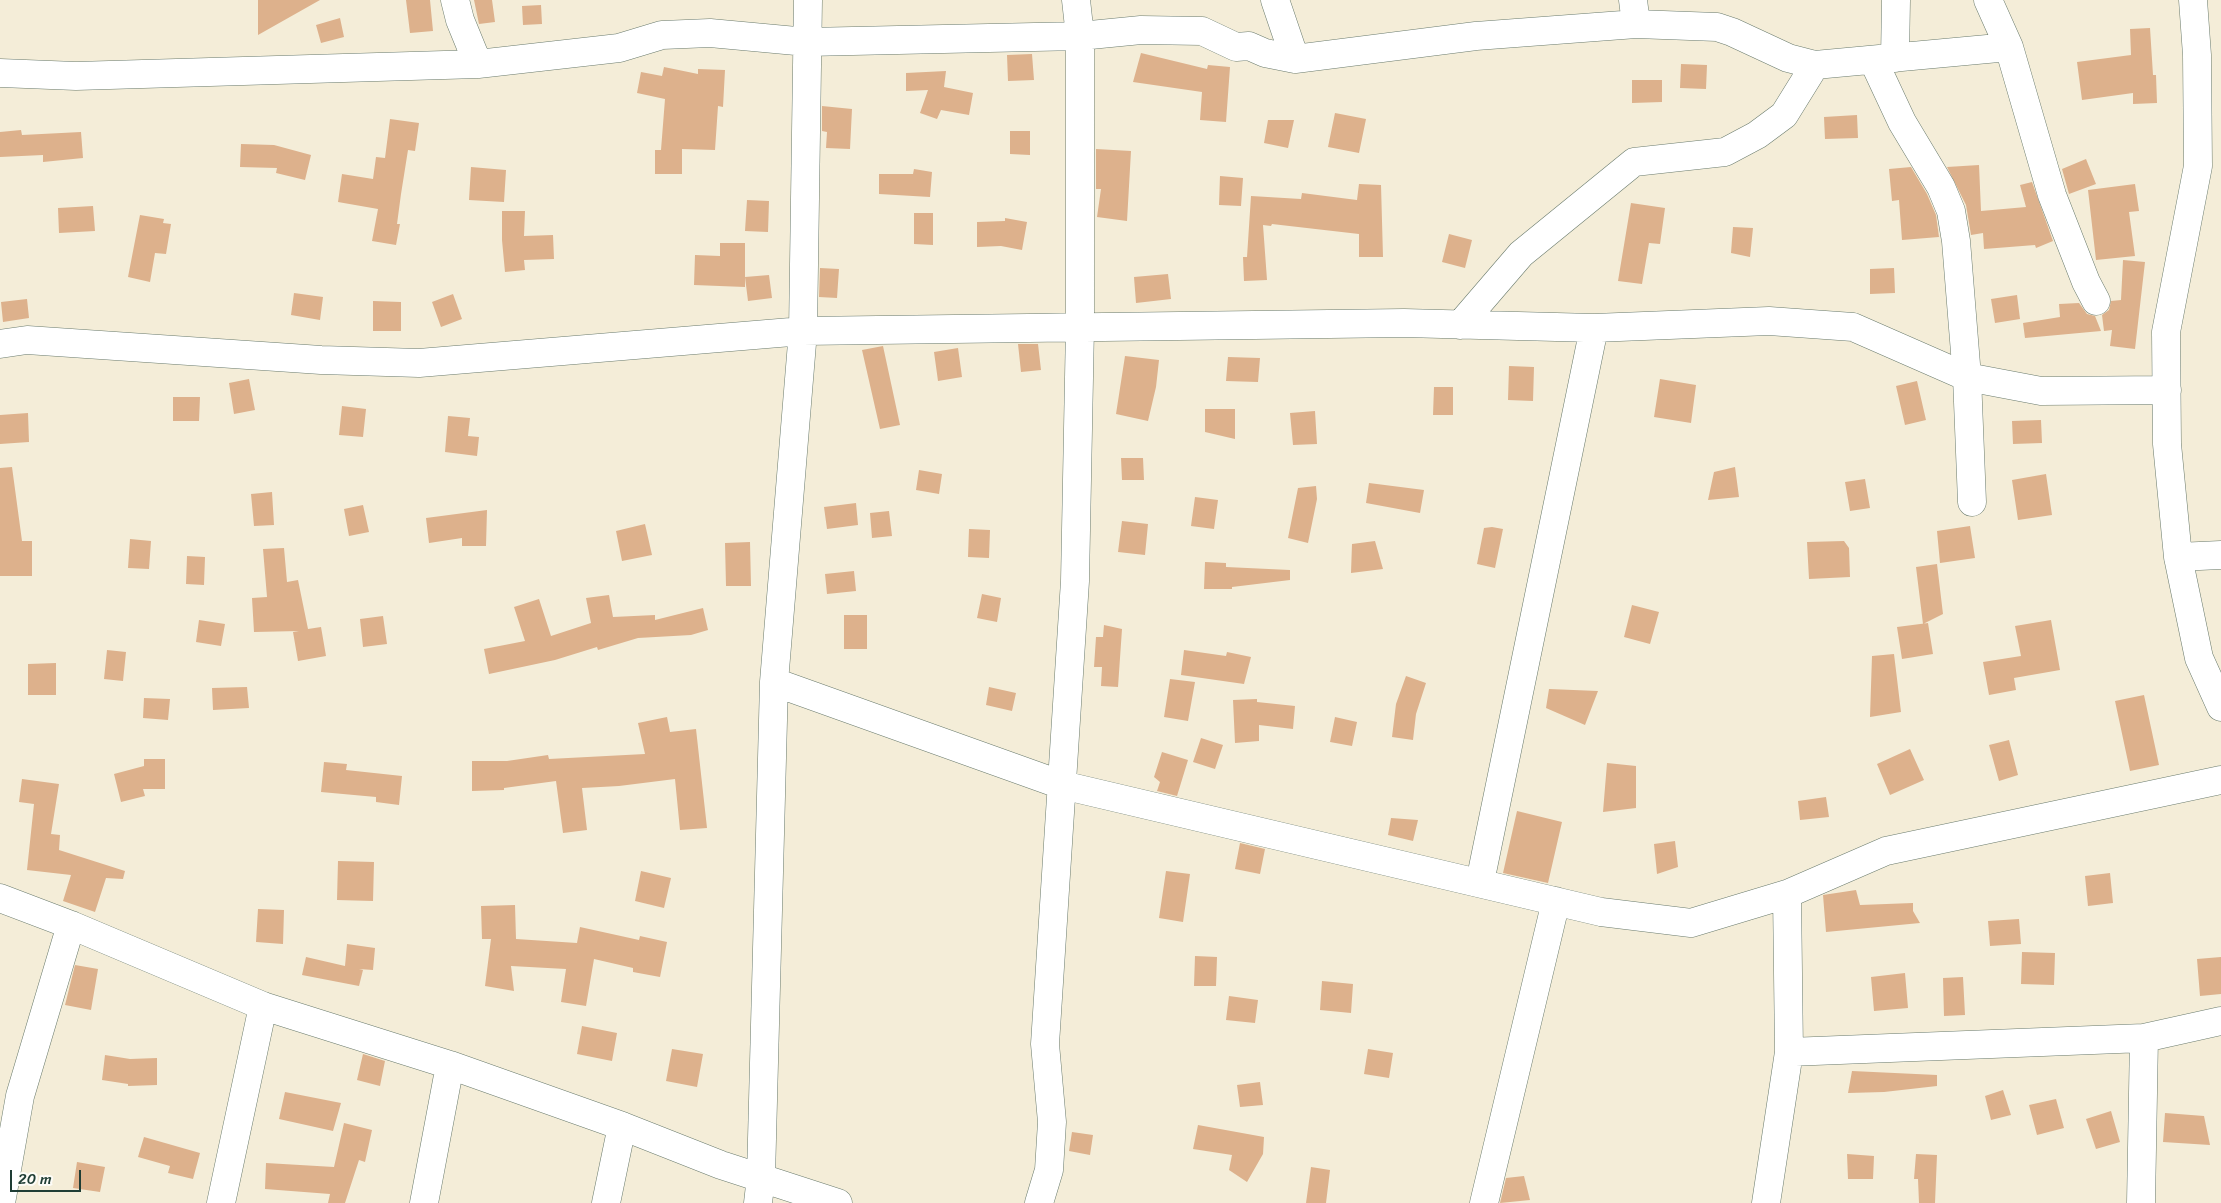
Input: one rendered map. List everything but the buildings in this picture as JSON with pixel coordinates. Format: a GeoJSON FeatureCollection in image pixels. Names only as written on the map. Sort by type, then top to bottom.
{"type":"FeatureCollection","features":[{"type":"Feature","properties":{"kind":"street"},"geometry":{"type":"LineString","coordinates":[[455,0],[460,20],[478,64]]}},
{"type":"Feature","properties":{"kind":"street"},"geometry":{"type":"LineString","coordinates":[[759,1190],[774,682],[803,331],[808,0]]}},
{"type":"Feature","properties":{"kind":"street"},"geometry":{"type":"LineString","coordinates":[[1039,1203],[1049,1170],[1052,1122],[1045,1044],[1075,581],[1080,327],[1080,36],[1076,0]]}},
{"type":"Feature","properties":{"kind":"street"},"geometry":{"type":"LineString","coordinates":[[1276,0],[1295,59]]}},
{"type":"Feature","properties":{"kind":"street"},"geometry":{"type":"LineString","coordinates":[[1896,0],[1884,59],[1902,122],[1941,187],[1951,211],[1956,242],[1967,377],[1972,502]]}},
{"type":"Feature","properties":{"kind":"street"},"geometry":{"type":"LineString","coordinates":[[1988,0],[2009,47],[2052,195],[2086,282],[2096,300]]}},
{"type":"Feature","properties":{"kind":"street"},"geometry":{"type":"LineString","coordinates":[[2193,0],[2197,55],[2198,166],[2166,332],[2167,444],[2178,558],[2199,658],[2221,707]]}},
{"type":"Feature","properties":{"kind":"street"},"geometry":{"type":"LineString","coordinates":[[0,73],[76,76],[478,64],[619,48],[662,35],[710,33],[808,42],[1080,36],[1141,30],[1202,31],[1236,47],[1249,46],[1265,53],[1295,59],[1476,36],[1634,12],[1717,27],[1788,58],[1815,65],[2009,47]]}},
{"type":"Feature","properties":{"kind":"street"},"geometry":{"type":"LineString","coordinates":[[1460,324],[1521,254],[1634,162],[1725,152],[1757,135],[1784,115],[1815,65]]}},
{"type":"Feature","properties":{"kind":"street"},"geometry":{"type":"LineString","coordinates":[[0,344],[27,340],[321,360],[418,364],[803,331],[1404,323],[1594,328],[1769,320],[1853,327],[1967,377],[2040,391],[2167,390]]}},
{"type":"Feature","properties":{"kind":"street"},"geometry":{"type":"LineString","coordinates":[[1480,882],[1594,328]]}},
{"type":"Feature","properties":{"kind":"street"},"geometry":{"type":"LineString","coordinates":[[2178,558],[2221,555]]}},
{"type":"Feature","properties":{"kind":"street"},"geometry":{"type":"LineString","coordinates":[[774,682],[1062,785],[1601,912],[1691,923],[1787,894],[1886,851],[2221,780]]}},
{"type":"Feature","properties":{"kind":"street"},"geometry":{"type":"LineString","coordinates":[[1766,1203],[1788,1052],[1787,894]]}},
{"type":"Feature","properties":{"kind":"street"},"geometry":{"type":"LineString","coordinates":[[0,898],[72,925],[263,1006],[450,1065],[622,1126],[721,1165],[759,1190],[838,1203]]}},
{"type":"Feature","properties":{"kind":"street"},"geometry":{"type":"LineString","coordinates":[[1484,1203],[1556,901]]}},
{"type":"Feature","properties":{"kind":"street"},"geometry":{"type":"LineString","coordinates":[[1,1203],[20,1096],[72,925]]}},
{"type":"Feature","properties":{"kind":"street"},"geometry":{"type":"LineString","coordinates":[[222,1203],[263,1006]]}},
{"type":"Feature","properties":{"kind":"street"},"geometry":{"type":"LineString","coordinates":[[1788,1052],[2144,1038],[2221,1021]]}},
{"type":"Feature","properties":{"kind":"street"},"geometry":{"type":"LineString","coordinates":[[2141,1203],[2144,1038]]}},
{"type":"Feature","properties":{"kind":"street"},"geometry":{"type":"LineString","coordinates":[[424,1203],[450,1065]]}},
{"type":"Feature","properties":{"kind":"street"},"geometry":{"type":"LineString","coordinates":[[606,1203],[622,1126]]}}]}
